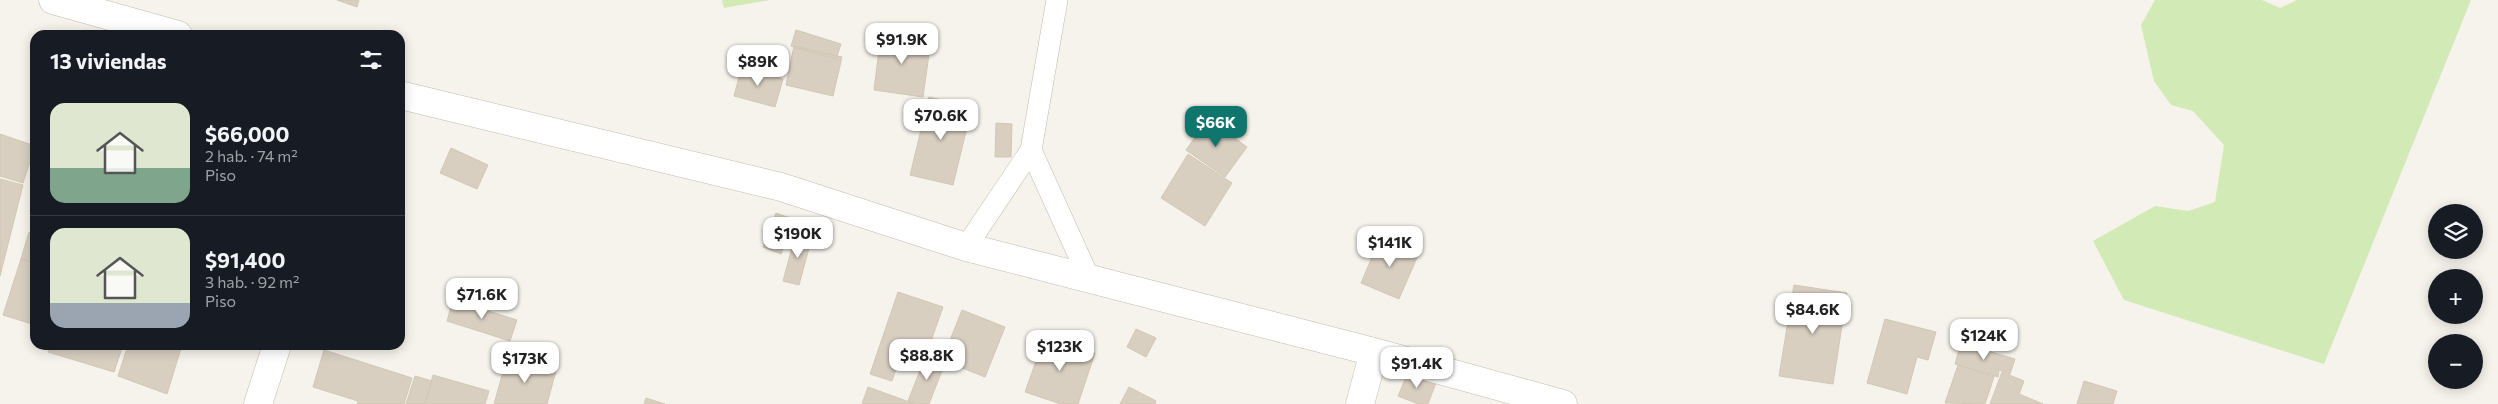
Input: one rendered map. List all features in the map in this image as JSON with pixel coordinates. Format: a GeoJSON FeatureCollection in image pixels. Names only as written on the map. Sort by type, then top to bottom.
{"type":"FeatureCollection","features":[{"type":"Feature","properties":{"kind":"street"},"geometry":{"type":"LineString","coordinates":[[53,0],[160,30]]}},
{"type":"Feature","properties":{"kind":"street"},"geometry":{"type":"LineString","coordinates":[[405,96],[781,187],[966,247],[1374,352],[1563,404]]}},
{"type":"Feature","properties":{"kind":"street"},"geometry":{"type":"LineString","coordinates":[[258,404],[275,350]]}},
{"type":"Feature","properties":{"kind":"street"},"geometry":{"type":"LineString","coordinates":[[1360,404],[1374,352]]}},
{"type":"Feature","properties":{"kind":"lane"},"geometry":{"type":"LineString","coordinates":[[966,247],[1031,150],[1057,0]]}},
{"type":"Feature","properties":{"kind":"lane"},"geometry":{"type":"LineString","coordinates":[[1031,150],[1089,278]]}},
{"type":"Feature","properties":{"kind":"green space"},"geometry":{"type":"Polygon","coordinates":[[[722,0],[770,0],[724,8],[722,0]]]}},
{"type":"Feature","properties":{"kind":"green space"},"geometry":{"type":"Polygon","coordinates":[[[2155,0],[2262,0],[2280,8],[2297,0],[2471,0],[2324,364],[2124,300],[2093,241],[2155,206],[2188,211],[2215,202],[2224,145],[2193,111],[2171,105],[2154,81],[2141,25],[2155,0]]]}},
{"type":"Feature","properties":{"kind":"building"},"geometry":{"type":"Polygon","coordinates":[[[337,0],[359,0],[357,7],[337,0]]]}},
{"type":"Feature","properties":{"kind":"building"},"geometry":{"type":"Polygon","coordinates":[[[796,30],[841,44],[836,59],[791,46],[796,30]]]}},
{"type":"Feature","properties":{"kind":"building"},"geometry":{"type":"Polygon","coordinates":[[[881,34],[931,40],[923,97],[874,90],[881,34]]]}},
{"type":"Feature","properties":{"kind":"building"},"geometry":{"type":"Polygon","coordinates":[[[746,45],[786,54],[782,74],[741,63],[746,45]]]}},
{"type":"Feature","properties":{"kind":"building"},"geometry":{"type":"Polygon","coordinates":[[[794,46],[842,57],[833,96],[786,85],[794,46]]]}},
{"type":"Feature","properties":{"kind":"building"},"geometry":{"type":"Polygon","coordinates":[[[742,66],[783,79],[775,107],[734,96],[742,66]]]}},
{"type":"Feature","properties":{"kind":"building"},"geometry":{"type":"Polygon","coordinates":[[[929,97],[972,107],[953,185],[910,175],[929,97]]]}},
{"type":"Feature","properties":{"kind":"building"},"geometry":{"type":"Polygon","coordinates":[[[1208,119],[1247,147],[1225,177],[1186,150],[1208,119]]]}},
{"type":"Feature","properties":{"kind":"building"},"geometry":{"type":"Polygon","coordinates":[[[996,123],[1012,124],[1011,157],[995,157],[996,123]]]}},
{"type":"Feature","properties":{"kind":"building"},"geometry":{"type":"Polygon","coordinates":[[[0,134],[30,144],[30,161],[23,183],[0,176],[0,134]]]}},
{"type":"Feature","properties":{"kind":"building"},"geometry":{"type":"Polygon","coordinates":[[[451,148],[488,165],[477,189],[440,173],[451,148]]]}},
{"type":"Feature","properties":{"kind":"building"},"geometry":{"type":"Polygon","coordinates":[[[1188,154],[1232,183],[1205,226],[1161,198],[1188,154]]]}},
{"type":"Feature","properties":{"kind":"building"},"geometry":{"type":"Polygon","coordinates":[[[0,179],[23,185],[0,276],[0,179]]]}},
{"type":"Feature","properties":{"kind":"building"},"geometry":{"type":"Polygon","coordinates":[[[776,213],[813,226],[808,238],[790,230],[781,254],[763,247],[776,213]]]}},
{"type":"Feature","properties":{"kind":"building"},"geometry":{"type":"Polygon","coordinates":[[[29,232],[30,262],[21,259],[29,232]]]}},
{"type":"Feature","properties":{"kind":"building"},"geometry":{"type":"Polygon","coordinates":[[[796,233],[812,237],[799,285],[783,281],[796,233]]]}},
{"type":"Feature","properties":{"kind":"building"},"geometry":{"type":"Polygon","coordinates":[[[1381,236],[1419,253],[1399,299],[1361,283],[1381,236]]]}},
{"type":"Feature","properties":{"kind":"building"},"geometry":{"type":"Polygon","coordinates":[[[21,259],[30,262],[30,323],[3,315],[21,259]]]}},
{"type":"Feature","properties":{"kind":"building"},"geometry":{"type":"Polygon","coordinates":[[[1794,285],[1847,293],[1833,384],[1779,376],[1794,285]]]}},
{"type":"Feature","properties":{"kind":"building"},"geometry":{"type":"Polygon","coordinates":[[[898,292],[943,307],[926,355],[903,348],[892,381],[870,374],[898,292]]]}},
{"type":"Feature","properties":{"kind":"building"},"geometry":{"type":"Polygon","coordinates":[[[453,300],[517,320],[510,341],[447,321],[453,300]]]}},
{"type":"Feature","properties":{"kind":"building"},"geometry":{"type":"Polygon","coordinates":[[[962,310],[1005,327],[985,377],[942,360],[962,310]]]}},
{"type":"Feature","properties":{"kind":"building"},"geometry":{"type":"Polygon","coordinates":[[[1885,319],[1936,332],[1928,360],[1917,357],[1907,394],[1867,383],[1885,319]]]}},
{"type":"Feature","properties":{"kind":"building"},"geometry":{"type":"Polygon","coordinates":[[[1136,329],[1156,338],[1146,357],[1127,347],[1136,329]]]}},
{"type":"Feature","properties":{"kind":"building"},"geometry":{"type":"Polygon","coordinates":[[[1045,336],[1095,353],[1078,404],[1061,404],[1025,392],[1045,336]]]}},
{"type":"Feature","properties":{"kind":"building"},"geometry":{"type":"Polygon","coordinates":[[[1961,343],[2015,359],[2010,374],[1999,370],[1998,377],[1955,364],[1961,343]]]}},
{"type":"Feature","properties":{"kind":"building"},"geometry":{"type":"Polygon","coordinates":[[[49,350],[121,350],[114,372],[48,352],[49,350]]]}},
{"type":"Feature","properties":{"kind":"building"},"geometry":{"type":"Polygon","coordinates":[[[126,350],[180,350],[167,394],[118,376],[126,350]]]}},
{"type":"Feature","properties":{"kind":"building"},"geometry":{"type":"Polygon","coordinates":[[[324,350],[412,378],[404,404],[357,404],[358,401],[313,387],[324,350]]]}},
{"type":"Feature","properties":{"kind":"building"},"geometry":{"type":"Polygon","coordinates":[[[926,355],[945,363],[929,404],[916,404],[908,401],[926,355]]]}},
{"type":"Feature","properties":{"kind":"building"},"geometry":{"type":"Polygon","coordinates":[[[507,358],[556,371],[547,404],[494,404],[507,358]]]}},
{"type":"Feature","properties":{"kind":"building"},"geometry":{"type":"Polygon","coordinates":[[[1958,365],[1994,377],[1985,404],[1945,403],[1958,365]]]}},
{"type":"Feature","properties":{"kind":"building"},"geometry":{"type":"Polygon","coordinates":[[[1408,372],[1436,383],[1428,404],[1418,404],[1398,396],[1408,372]]]}},
{"type":"Feature","properties":{"kind":"building"},"geometry":{"type":"Polygon","coordinates":[[[2002,372],[2024,381],[2019,394],[2043,404],[1990,404],[2002,372]]]}},
{"type":"Feature","properties":{"kind":"building"},"geometry":{"type":"Polygon","coordinates":[[[433,375],[489,391],[485,404],[425,404],[433,375]]]}},
{"type":"Feature","properties":{"kind":"building"},"geometry":{"type":"Polygon","coordinates":[[[415,376],[432,381],[425,404],[406,404],[415,376]]]}},
{"type":"Feature","properties":{"kind":"building"},"geometry":{"type":"Polygon","coordinates":[[[2084,381],[2117,391],[2113,404],[2077,404],[2084,381]]]}},
{"type":"Feature","properties":{"kind":"building"},"geometry":{"type":"Polygon","coordinates":[[[868,387],[915,404],[862,404],[868,387]]]}},
{"type":"Feature","properties":{"kind":"building"},"geometry":{"type":"Polygon","coordinates":[[[1129,387],[1156,401],[1155,404],[1120,404],[1129,387]]]}},
{"type":"Feature","properties":{"kind":"building"},"geometry":{"type":"Polygon","coordinates":[[[646,398],[665,404],[644,404],[646,398]]]}}]}
